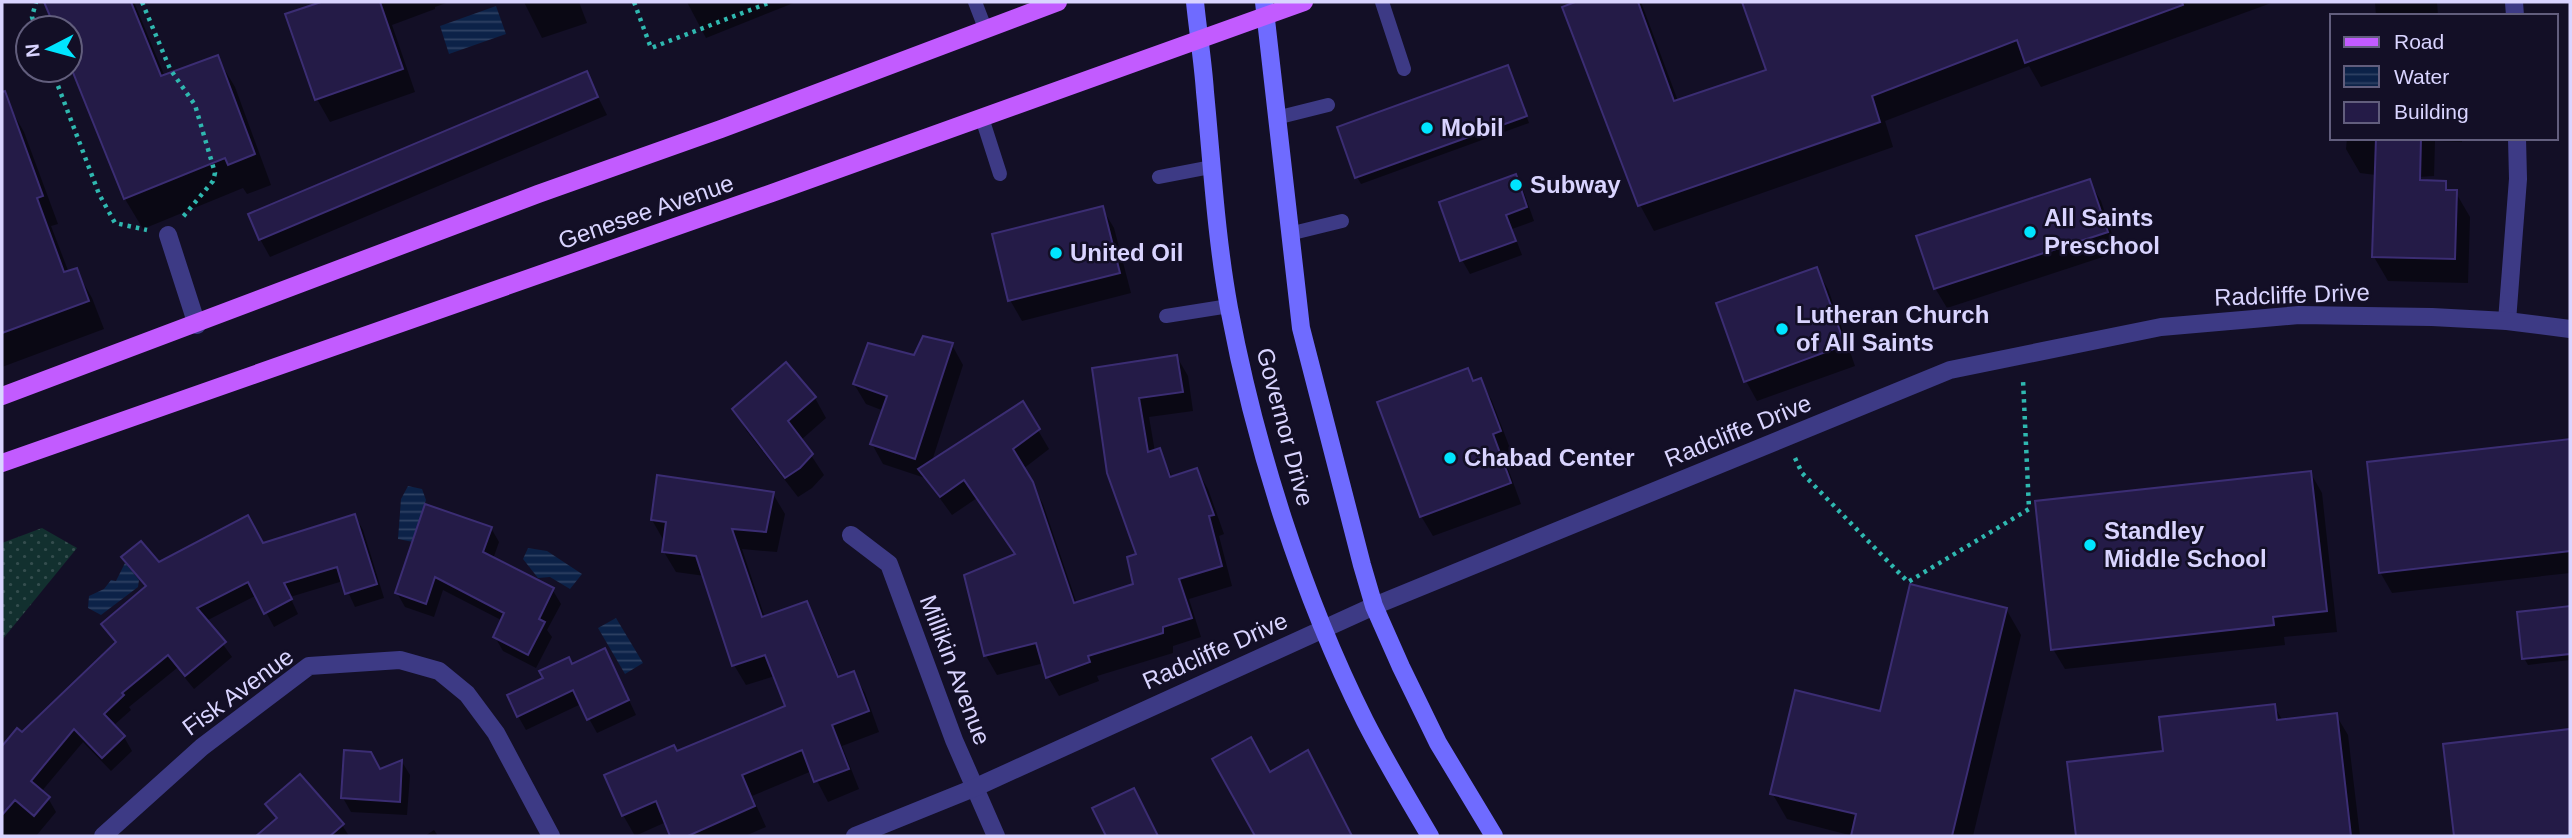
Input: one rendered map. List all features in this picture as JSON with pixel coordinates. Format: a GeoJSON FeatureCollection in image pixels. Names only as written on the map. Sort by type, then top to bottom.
{"type":"FeatureCollection","features":[{"type":"Feature","properties":{"kind":"main road"},"geometry":{"type":"LineString","coordinates":[[2,396],[1058,2]]}},
{"type":"Feature","properties":{"kind":"main road","name":"Governor Drive"},"geometry":{"type":"LineString","coordinates":[[1195,2],[1211,167],[1229,306],[1244,377],[1278,499],[1324,628],[1365,722],[1430,836]]}},
{"type":"Feature","properties":{"kind":"main road","name":"Genesee Avenue"},"geometry":{"type":"LineString","coordinates":[[2,463],[982,118],[1199,39],[1265,9],[1304,2]]}},
{"type":"Feature","properties":{"kind":"main road","name":"Governor Drive"},"geometry":{"type":"LineString","coordinates":[[1265,9],[1301,328],[1374,606],[1438,743],[1494,836]]}},
{"type":"Feature","properties":{"kind":"street"},"geometry":{"type":"LineString","coordinates":[[2507,321],[2518,178],[2517,140]]}},
{"type":"Feature","properties":{"kind":"street"},"geometry":{"type":"LineString","coordinates":[[168,235],[197,325]]}},
{"type":"Feature","properties":{"kind":"street","name":"Radcliffe Drive"},"geometry":{"type":"LineString","coordinates":[[855,836],[974,788],[1374,606],[1950,370],[2161,327],[2299,315],[2507,321],[2570,329]]}},
{"type":"Feature","properties":{"kind":"street","name":"Millikin Avenue"},"geometry":{"type":"LineString","coordinates":[[850,535],[889,564],[974,788],[996,836]]}},
{"type":"Feature","properties":{"kind":"street","name":"Fisk Avenue"},"geometry":{"type":"LineString","coordinates":[[103,836],[202,747],[309,666],[400,660],[439,671],[467,694],[496,733],[551,836]]}},
{"type":"Feature","properties":{"kind":"lane"},"geometry":{"type":"LineString","coordinates":[[975,2],[985,28]]}},
{"type":"Feature","properties":{"kind":"lane"},"geometry":{"type":"LineString","coordinates":[[1381,2],[1404,69]]}},
{"type":"Feature","properties":{"kind":"lane"},"geometry":{"type":"LineString","coordinates":[[1276,118],[1328,105]]}},
{"type":"Feature","properties":{"kind":"lane"},"geometry":{"type":"LineString","coordinates":[[982,118],[1000,174]]}},
{"type":"Feature","properties":{"kind":"lane"},"geometry":{"type":"LineString","coordinates":[[1159,177],[1211,167]]}},
{"type":"Feature","properties":{"kind":"lane"},"geometry":{"type":"LineString","coordinates":[[1289,234],[1342,221]]}},
{"type":"Feature","properties":{"kind":"lane"},"geometry":{"type":"LineString","coordinates":[[1166,316],[1229,306]]}},
{"type":"Feature","properties":{"kind":"path"},"geometry":{"type":"LineString","coordinates":[[142,2],[170,69],[195,105],[215,173]]}},
{"type":"Feature","properties":{"kind":"path"},"geometry":{"type":"LineString","coordinates":[[634,2],[651,48],[771,2]]}},
{"type":"Feature","properties":{"kind":"path"},"geometry":{"type":"LineString","coordinates":[[57,84],[99,194]]}},
{"type":"Feature","properties":{"kind":"path"},"geometry":{"type":"LineString","coordinates":[[1785,438],[1802,472],[1909,582],[2029,509],[2022,354]]}},
{"type":"Feature","properties":{"kind":"green space"},"geometry":{"type":"Polygon","coordinates":[[[42,528],[77,548],[2,640],[2,543],[42,528]]]}},
{"type":"Feature","properties":{"kind":"water"},"geometry":{"type":"Polygon","coordinates":[[[496,6],[506,34],[449,54],[440,26],[496,6]]]}},
{"type":"Feature","properties":{"kind":"water"},"geometry":{"type":"Polygon","coordinates":[[[408,486],[422,489],[426,500],[413,542],[398,539],[401,499],[408,486]]]}},
{"type":"Feature","properties":{"kind":"water"},"geometry":{"type":"Polygon","coordinates":[[[528,548],[547,551],[582,574],[570,589],[550,577],[538,578],[523,559],[528,548]]]}},
{"type":"Feature","properties":{"kind":"water"},"geometry":{"type":"Polygon","coordinates":[[[125,563],[139,580],[138,587],[101,615],[88,608],[89,596],[104,589],[111,580],[116,581],[125,563]]]}},
{"type":"Feature","properties":{"kind":"water"},"geometry":{"type":"Polygon","coordinates":[[[616,618],[643,663],[625,674],[598,628],[616,618]]]}},
{"type":"Feature","properties":{"kind":"building"},"geometry":{"type":"Polygon","coordinates":[[[44,2],[131,2],[161,76],[218,55],[255,154],[228,165],[225,158],[124,199],[78,84],[84,84],[84,14],[49,14],[44,2]]]}},
{"type":"Feature","properties":{"kind":"building"},"geometry":{"type":"Polygon","coordinates":[[[321,2],[380,2],[403,69],[315,100],[285,14],[321,2]]]}},
{"type":"Feature","properties":{"kind":"building"},"geometry":{"type":"Polygon","coordinates":[[[1575,2],[1638,2],[1674,101],[1766,70],[1742,2],[2182,2],[2183,5],[2025,63],[2017,40],[1872,96],[1880,122],[1638,206],[1562,7],[1575,2]]]}},
{"type":"Feature","properties":{"kind":"building"},"geometry":{"type":"Polygon","coordinates":[[[1508,65],[1527,116],[1355,178],[1337,127],[1508,65]]]}},
{"type":"Feature","properties":{"kind":"building"},"geometry":{"type":"Polygon","coordinates":[[[587,71],[598,97],[259,240],[248,214],[587,71]]]}},
{"type":"Feature","properties":{"kind":"building"},"geometry":{"type":"Polygon","coordinates":[[[5,91],[43,196],[37,198],[64,272],[77,268],[89,301],[2,333],[2,92],[5,91]]]}},
{"type":"Feature","properties":{"kind":"building"},"geometry":{"type":"Polygon","coordinates":[[[2376,140],[2421,140],[2420,180],[2446,181],[2446,190],[2457,190],[2455,259],[2372,257],[2376,140]]]}},
{"type":"Feature","properties":{"kind":"building"},"geometry":{"type":"Polygon","coordinates":[[[1516,174],[1527,207],[1506,215],[1516,241],[1460,261],[1439,202],[1516,174]]]}},
{"type":"Feature","properties":{"kind":"building"},"geometry":{"type":"Polygon","coordinates":[[[2090,179],[2108,232],[1934,289],[1916,236],[2090,179]]]}},
{"type":"Feature","properties":{"kind":"building","name":"United Oil"},"geometry":{"type":"Polygon","coordinates":[[[1103,206],[1120,273],[1008,301],[992,234],[1103,206]]]}},
{"type":"Feature","properties":{"kind":"building","name":"Lutheran Church of All Saints"},"geometry":{"type":"Polygon","coordinates":[[[1817,267],[1845,345],[1744,382],[1716,303],[1817,267]]]}},
{"type":"Feature","properties":{"kind":"building"},"geometry":{"type":"Polygon","coordinates":[[[923,336],[953,343],[915,459],[870,444],[887,396],[853,384],[868,343],[914,355],[923,336]]]}},
{"type":"Feature","properties":{"kind":"building"},"geometry":{"type":"Polygon","coordinates":[[[1177,355],[1183,392],[1139,398],[1148,452],[1160,448],[1170,477],[1197,468],[1214,515],[1209,516],[1222,566],[1179,579],[1192,618],[1163,627],[1163,633],[1088,656],[1090,662],[1046,678],[1036,643],[984,656],[964,575],[1015,554],[964,480],[940,497],[918,469],[1023,401],[1040,429],[1013,449],[1033,482],[1074,603],[1133,584],[1127,557],[1136,554],[1107,473],[1092,368],[1177,355]]]}},
{"type":"Feature","properties":{"kind":"building"},"geometry":{"type":"Polygon","coordinates":[[[786,362],[816,397],[788,421],[813,454],[800,468],[785,478],[732,409],[786,362]]]}},
{"type":"Feature","properties":{"kind":"building","name":"Chabad Center"},"geometry":{"type":"Polygon","coordinates":[[[1468,368],[1473,381],[1481,378],[1501,431],[1493,434],[1511,483],[1420,517],[1377,402],[1468,368]]]}},
{"type":"Feature","properties":{"kind":"building"},"geometry":{"type":"Polygon","coordinates":[[[2570,439],[2570,551],[2379,573],[2367,462],[2570,439]]]}},
{"type":"Feature","properties":{"kind":"building"},"geometry":{"type":"Polygon","coordinates":[[[2311,471],[2327,611],[2273,617],[2274,625],[2051,650],[2035,501],[2311,471]]]}},
{"type":"Feature","properties":{"kind":"building"},"geometry":{"type":"Polygon","coordinates":[[[657,475],[774,492],[766,532],[732,529],[762,617],[807,601],[838,677],[854,671],[869,711],[832,725],[849,769],[814,782],[802,750],[742,775],[755,806],[688,836],[670,836],[656,801],[622,816],[604,775],[674,745],[677,751],[785,706],[765,655],[732,666],[696,556],[662,552],[666,522],[651,520],[657,475]]]}},
{"type":"Feature","properties":{"kind":"building"},"geometry":{"type":"Polygon","coordinates":[[[425,504],[492,527],[483,552],[554,588],[539,619],[545,622],[528,655],[493,637],[504,613],[435,577],[426,604],[395,593],[425,504]]]}},
{"type":"Feature","properties":{"kind":"building"},"geometry":{"type":"Polygon","coordinates":[[[355,514],[377,584],[345,594],[337,567],[284,583],[292,599],[264,614],[248,582],[197,608],[226,642],[185,676],[168,655],[122,693],[124,695],[104,714],[125,736],[102,758],[74,729],[31,781],[50,797],[34,816],[15,800],[2,815],[2,746],[17,728],[22,732],[116,642],[101,624],[146,586],[121,557],[141,541],[159,562],[248,515],[263,543],[355,514]]]}},
{"type":"Feature","properties":{"kind":"building"},"geometry":{"type":"Polygon","coordinates":[[[1910,584],[2007,608],[1952,836],[1851,836],[1856,814],[1770,794],[1795,690],[1880,711],[1910,584]]]}},
{"type":"Feature","properties":{"kind":"building"},"geometry":{"type":"Polygon","coordinates":[[[2570,606],[2570,654],[2522,659],[2517,612],[2570,606]]]}},
{"type":"Feature","properties":{"kind":"building"},"geometry":{"type":"Polygon","coordinates":[[[605,648],[629,700],[587,720],[573,690],[517,717],[507,695],[543,678],[539,671],[569,657],[572,664],[605,648]]]}},
{"type":"Feature","properties":{"kind":"building"},"geometry":{"type":"Polygon","coordinates":[[[2275,704],[2277,720],[2337,713],[2351,836],[2076,836],[2067,762],[2163,751],[2159,717],[2275,704]]]}},
{"type":"Feature","properties":{"kind":"building"},"geometry":{"type":"Polygon","coordinates":[[[2570,729],[2570,836],[2454,836],[2443,744],[2570,729]]]}},
{"type":"Feature","properties":{"kind":"building"},"geometry":{"type":"Polygon","coordinates":[[[1251,737],[1270,772],[1308,750],[1352,836],[1255,836],[1212,759],[1251,737]]]}},
{"type":"Feature","properties":{"kind":"building"},"geometry":{"type":"Polygon","coordinates":[[[344,750],[371,752],[380,769],[402,760],[400,802],[341,798],[344,750]]]}},
{"type":"Feature","properties":{"kind":"building"},"geometry":{"type":"Polygon","coordinates":[[[300,774],[344,824],[330,836],[256,836],[277,818],[265,804],[300,774]]]}},
{"type":"Feature","properties":{"kind":"building"},"geometry":{"type":"Polygon","coordinates":[[[1134,788],[1158,836],[1106,836],[1092,808],[1134,788]]]}},
{"type":"Feature","properties":{"kind":"place","name":"Mobil"},"geometry":{"type":"Point","coordinates":[1427,128]}},
{"type":"Feature","properties":{"kind":"place","name":"Subway"},"geometry":{"type":"Point","coordinates":[1516,185]}},
{"type":"Feature","properties":{"kind":"place","name":"All Saints Preschool"},"geometry":{"type":"Point","coordinates":[2030,232]}},
{"type":"Feature","properties":{"kind":"place","name":"United Oil"},"geometry":{"type":"Point","coordinates":[1056,253]}},
{"type":"Feature","properties":{"kind":"place","name":"Lutheran Church of All Saints"},"geometry":{"type":"Point","coordinates":[1782,329]}},
{"type":"Feature","properties":{"kind":"place","name":"Chabad Center"},"geometry":{"type":"Point","coordinates":[1450,458]}},
{"type":"Feature","properties":{"kind":"place","name":"Standley Middle School"},"geometry":{"type":"Point","coordinates":[2090,545]}}]}
